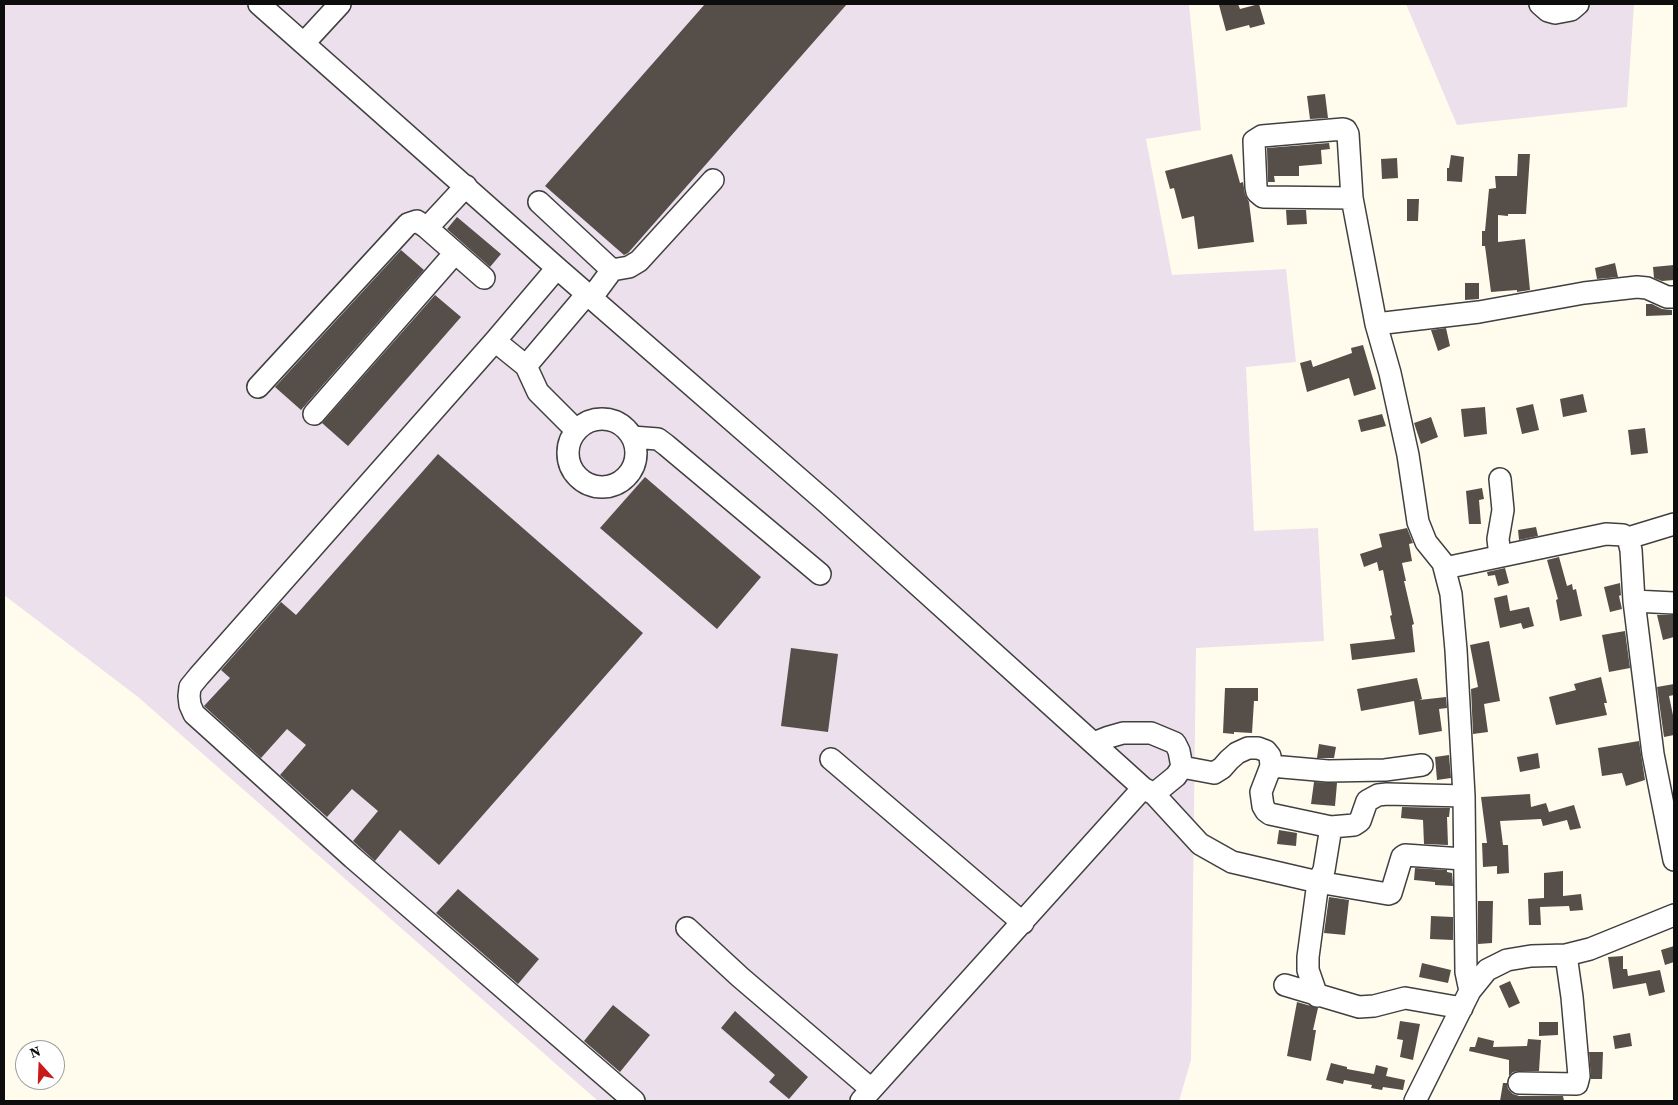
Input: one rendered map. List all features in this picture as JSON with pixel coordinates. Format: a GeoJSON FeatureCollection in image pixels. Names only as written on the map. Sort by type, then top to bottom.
{"type":"FeatureCollection","features":[{"type":"Feature","properties":{"kind":"street"},"geometry":{"type":"LineString","coordinates":[[259,4],[827,504],[1149,791],[1200,844],[1232,862],[1318,882],[1388,894],[1391,893],[1402,857],[1405,855],[1463,859]]}},
{"type":"Feature","properties":{"kind":"street"},"geometry":{"type":"LineString","coordinates":[[304,43],[340,4]]}},
{"type":"Feature","properties":{"kind":"street"},"geometry":{"type":"LineString","coordinates":[[1540,4],[1548,11],[1555,13],[1571,10],[1578,4]]}},
{"type":"Feature","properties":{"kind":"street"},"geometry":{"type":"LineString","coordinates":[[1352,198],[1263,198],[1256,192],[1254,141],[1262,136],[1343,129],[1348,134],[1352,198],[1376,324],[1408,455],[1418,522],[1426,542],[1443,563],[1451,594],[1456,641],[1464,796],[1463,859],[1466,999]]}},
{"type":"Feature","properties":{"kind":"street"},"geometry":{"type":"LineString","coordinates":[[526,366],[612,270],[630,267],[639,261],[713,180]]}},
{"type":"Feature","properties":{"kind":"street"},"geometry":{"type":"LineString","coordinates":[[427,228],[466,186]]}},
{"type":"Feature","properties":{"kind":"street"},"geometry":{"type":"LineString","coordinates":[[539,202],[612,270]]}},
{"type":"Feature","properties":{"kind":"street"},"geometry":{"type":"LineString","coordinates":[[258,387],[408,224],[417,221],[427,228],[484,278]]}},
{"type":"Feature","properties":{"kind":"street"},"geometry":{"type":"LineString","coordinates":[[314,414],[455,253]]}},
{"type":"Feature","properties":{"kind":"street"},"geometry":{"type":"LineString","coordinates":[[557,268],[495,341],[198,676],[190,687],[190,705],[194,714],[352,858],[634,1101]]}},
{"type":"Feature","properties":{"kind":"street"},"geometry":{"type":"LineString","coordinates":[[1376,324],[1479,312],[1557,298],[1636,287],[1647,288],[1667,297],[1674,297]]}},
{"type":"Feature","properties":{"kind":"street"},"geometry":{"type":"LineString","coordinates":[[495,341],[526,366],[538,392],[576,430]]}},
{"type":"Feature","properties":{"kind":"street"},"geometry":{"type":"LineString","coordinates":[[606,419],[622,425],[632,437],[636,453],[632,469],[621,481],[606,487],[590,485],[576,476],[569,461],[569,444],[576,430],[590,421],[606,419]]}},
{"type":"Feature","properties":{"kind":"street"},"geometry":{"type":"LineString","coordinates":[[632,437],[658,439],[820,574]]}},
{"type":"Feature","properties":{"kind":"street"},"geometry":{"type":"LineString","coordinates":[[1500,478],[1503,510],[1498,539],[1500,556]]}},
{"type":"Feature","properties":{"kind":"street"},"geometry":{"type":"LineString","coordinates":[[1628,538],[1674,524]]}},
{"type":"Feature","properties":{"kind":"street"},"geometry":{"type":"LineString","coordinates":[[1444,568],[1606,534],[1623,535],[1628,538],[1631,550],[1634,601],[1653,754],[1674,860]]}},
{"type":"Feature","properties":{"kind":"street"},"geometry":{"type":"LineString","coordinates":[[1634,601],[1674,603]]}},
{"type":"Feature","properties":{"kind":"street"},"geometry":{"type":"LineString","coordinates":[[687,928],[866,1095],[1023,922],[1149,791],[1176,776],[1182,767],[1180,751],[1175,743],[1151,733],[1123,733],[1109,736],[1094,743]]}},
{"type":"Feature","properties":{"kind":"street"},"geometry":{"type":"LineString","coordinates":[[1182,767],[1214,773],[1237,753],[1248,748],[1266,750],[1270,756],[1271,766],[1262,792],[1262,806],[1266,812],[1331,827],[1354,825],[1360,822],[1367,801],[1378,796],[1387,794],[1464,796]]}},
{"type":"Feature","properties":{"kind":"street"},"geometry":{"type":"LineString","coordinates":[[831,759],[1023,922]]}},
{"type":"Feature","properties":{"kind":"street"},"geometry":{"type":"LineString","coordinates":[[1271,766],[1328,771],[1385,770],[1422,765]]}},
{"type":"Feature","properties":{"kind":"street"},"geometry":{"type":"LineString","coordinates":[[1317,996],[1308,970],[1308,957],[1318,882],[1324,870],[1331,827]]}},
{"type":"Feature","properties":{"kind":"street"},"geometry":{"type":"LineString","coordinates":[[1414,1101],[1466,999],[1487,970],[1507,960],[1531,956],[1566,955],[1590,949],[1674,915]]}},
{"type":"Feature","properties":{"kind":"street"},"geometry":{"type":"LineString","coordinates":[[1518,1083],[1576,1093],[1579,1076],[1566,955]]}},
{"type":"Feature","properties":{"kind":"street"},"geometry":{"type":"LineString","coordinates":[[1285,985],[1359,1007],[1374,1006],[1405,998],[1466,999]]}},
{"type":"Feature","properties":{"kind":"shaded area"},"geometry":{"type":"Polygon","coordinates":[[[4,4],[1189,4],[1201,130],[1146,139],[1172,275],[1286,269],[1296,362],[1246,367],[1254,531],[1318,528],[1324,641],[1196,648],[1191,1060],[1179,1101],[598,1101],[138,697],[4,595],[4,4]]]}},
{"type":"Feature","properties":{"kind":"shaded area"},"geometry":{"type":"Polygon","coordinates":[[[1406,4],[1634,4],[1627,107],[1457,125],[1406,4]]]}},
{"type":"Feature","properties":{"kind":"building"},"geometry":{"type":"Polygon","coordinates":[[[705,4],[847,4],[628,253],[624,255],[545,186],[705,4]]]}},
{"type":"Feature","properties":{"kind":"building"},"geometry":{"type":"Polygon","coordinates":[[[1238,4],[1240,9],[1259,4],[1265,24],[1250,28],[1249,25],[1226,31],[1219,5],[1238,4]]]}},
{"type":"Feature","properties":{"kind":"building"},"geometry":{"type":"Polygon","coordinates":[[[1325,94],[1328,118],[1310,119],[1307,96],[1325,94]]]}},
{"type":"Feature","properties":{"kind":"building"},"geometry":{"type":"Polygon","coordinates":[[[1329,143],[1330,149],[1321,150],[1322,164],[1299,166],[1299,176],[1274,176],[1275,182],[1268,182],[1267,148],[1329,143]]]}},
{"type":"Feature","properties":{"kind":"building"},"geometry":{"type":"Polygon","coordinates":[[[1232,154],[1240,183],[1243,182],[1245,194],[1249,202],[1254,242],[1198,249],[1194,216],[1182,219],[1174,188],[1170,189],[1165,171],[1232,154]]]}},
{"type":"Feature","properties":{"kind":"building"},"geometry":{"type":"Polygon","coordinates":[[[1518,154],[1530,154],[1526,214],[1498,215],[1498,242],[1525,239],[1530,290],[1491,292],[1485,246],[1482,246],[1482,231],[1485,231],[1489,189],[1496,188],[1495,176],[1517,176],[1518,154]]]}},
{"type":"Feature","properties":{"kind":"building"},"geometry":{"type":"Polygon","coordinates":[[[1451,155],[1464,157],[1462,182],[1447,181],[1447,168],[1449,168],[1451,155]]]}},
{"type":"Feature","properties":{"kind":"building"},"geometry":{"type":"Polygon","coordinates":[[[1397,158],[1398,178],[1382,179],[1381,159],[1397,158]]]}},
{"type":"Feature","properties":{"kind":"building"},"geometry":{"type":"Polygon","coordinates":[[[1407,199],[1419,199],[1418,221],[1407,221],[1407,199]]]}},
{"type":"Feature","properties":{"kind":"building"},"geometry":{"type":"Polygon","coordinates":[[[1286,210],[1306,210],[1307,224],[1287,225],[1286,210]]]}},
{"type":"Feature","properties":{"kind":"building"},"geometry":{"type":"Polygon","coordinates":[[[457,217],[501,254],[490,267],[447,229],[457,217]]]}},
{"type":"Feature","properties":{"kind":"building"},"geometry":{"type":"Polygon","coordinates":[[[401,250],[424,270],[301,410],[275,387],[401,250]]]}},
{"type":"Feature","properties":{"kind":"building"},"geometry":{"type":"Polygon","coordinates":[[[1615,263],[1618,277],[1597,279],[1595,268],[1615,263]]]}},
{"type":"Feature","properties":{"kind":"building"},"geometry":{"type":"Polygon","coordinates":[[[1674,265],[1674,280],[1662,281],[1654,278],[1653,267],[1674,265]]]}},
{"type":"Feature","properties":{"kind":"building"},"geometry":{"type":"Polygon","coordinates":[[[1465,283],[1479,283],[1479,299],[1465,300],[1465,283]]]}},
{"type":"Feature","properties":{"kind":"building"},"geometry":{"type":"Polygon","coordinates":[[[435,295],[461,317],[348,446],[322,423],[435,295]]]}},
{"type":"Feature","properties":{"kind":"building"},"geometry":{"type":"Polygon","coordinates":[[[1646,304],[1672,310],[1672,315],[1646,316],[1646,304]]]}},
{"type":"Feature","properties":{"kind":"building"},"geometry":{"type":"Polygon","coordinates":[[[1446,328],[1450,346],[1438,351],[1431,330],[1446,328]]]}},
{"type":"Feature","properties":{"kind":"building"},"geometry":{"type":"Polygon","coordinates":[[[1363,345],[1376,389],[1354,396],[1349,378],[1307,392],[1300,363],[1311,360],[1313,367],[1352,353],[1351,348],[1363,345]]]}},
{"type":"Feature","properties":{"kind":"building"},"geometry":{"type":"Polygon","coordinates":[[[1583,394],[1587,412],[1563,417],[1560,399],[1583,394]]]}},
{"type":"Feature","properties":{"kind":"building"},"geometry":{"type":"Polygon","coordinates":[[[1533,404],[1539,430],[1522,434],[1516,408],[1533,404]]]}},
{"type":"Feature","properties":{"kind":"building"},"geometry":{"type":"Polygon","coordinates":[[[1485,407],[1487,434],[1464,437],[1461,409],[1485,407]]]}},
{"type":"Feature","properties":{"kind":"building"},"geometry":{"type":"Polygon","coordinates":[[[1382,414],[1386,426],[1361,432],[1358,420],[1382,414]]]}},
{"type":"Feature","properties":{"kind":"building"},"geometry":{"type":"Polygon","coordinates":[[[1431,417],[1438,437],[1421,444],[1414,423],[1431,417]]]}},
{"type":"Feature","properties":{"kind":"building"},"geometry":{"type":"Polygon","coordinates":[[[1645,428],[1648,453],[1631,455],[1628,430],[1645,428]]]}},
{"type":"Feature","properties":{"kind":"building"},"geometry":{"type":"Polygon","coordinates":[[[438,454],[643,633],[439,865],[400,830],[375,861],[353,841],[378,811],[352,789],[327,817],[280,775],[306,745],[287,729],[261,758],[204,706],[230,678],[221,670],[281,602],[296,615],[438,454]]]}},
{"type":"Feature","properties":{"kind":"building"},"geometry":{"type":"Polygon","coordinates":[[[645,477],[761,577],[717,629],[600,528],[645,477]]]}},
{"type":"Feature","properties":{"kind":"building"},"geometry":{"type":"Polygon","coordinates":[[[1482,488],[1484,499],[1479,500],[1481,524],[1469,524],[1466,491],[1482,488]]]}},
{"type":"Feature","properties":{"kind":"building"},"geometry":{"type":"Polygon","coordinates":[[[1536,527],[1538,536],[1519,540],[1518,530],[1536,527]]]}},
{"type":"Feature","properties":{"kind":"building"},"geometry":{"type":"Polygon","coordinates":[[[1407,528],[1413,543],[1409,544],[1412,561],[1402,563],[1406,581],[1404,581],[1414,624],[1412,625],[1415,652],[1352,660],[1350,644],[1395,639],[1383,570],[1379,571],[1377,562],[1364,567],[1360,554],[1382,547],[1379,534],[1407,528]]]}},
{"type":"Feature","properties":{"kind":"building"},"geometry":{"type":"Polygon","coordinates":[[[1559,557],[1567,586],[1572,584],[1573,590],[1576,589],[1582,616],[1560,621],[1556,600],[1558,599],[1547,560],[1559,557]]]}},
{"type":"Feature","properties":{"kind":"building"},"geometry":{"type":"Polygon","coordinates":[[[1505,568],[1509,583],[1498,586],[1495,575],[1488,576],[1487,572],[1505,568]]]}},
{"type":"Feature","properties":{"kind":"building"},"geometry":{"type":"Polygon","coordinates":[[[1620,583],[1621,595],[1619,596],[1622,609],[1610,612],[1604,587],[1620,583]]]}},
{"type":"Feature","properties":{"kind":"building"},"geometry":{"type":"Polygon","coordinates":[[[1507,595],[1510,611],[1529,607],[1534,626],[1523,629],[1521,623],[1500,628],[1494,598],[1507,595]]]}},
{"type":"Feature","properties":{"kind":"building"},"geometry":{"type":"Polygon","coordinates":[[[1657,615],[1674,615],[1674,637],[1663,640],[1657,615]]]}},
{"type":"Feature","properties":{"kind":"building"},"geometry":{"type":"Polygon","coordinates":[[[1625,631],[1630,668],[1609,672],[1602,635],[1625,631]]]}},
{"type":"Feature","properties":{"kind":"building"},"geometry":{"type":"Polygon","coordinates":[[[1489,641],[1500,701],[1484,704],[1488,732],[1473,734],[1471,689],[1478,687],[1470,645],[1489,641]]]}},
{"type":"Feature","properties":{"kind":"building"},"geometry":{"type":"Polygon","coordinates":[[[791,648],[838,654],[828,732],[781,726],[791,648]]]}},
{"type":"Feature","properties":{"kind":"building"},"geometry":{"type":"Polygon","coordinates":[[[1601,677],[1607,703],[1604,703],[1607,715],[1556,725],[1549,697],[1576,690],[1574,684],[1601,677]]]}},
{"type":"Feature","properties":{"kind":"building"},"geometry":{"type":"Polygon","coordinates":[[[1417,678],[1422,699],[1419,700],[1446,697],[1447,708],[1439,709],[1442,731],[1419,735],[1414,701],[1361,711],[1357,689],[1417,678]]]}},
{"type":"Feature","properties":{"kind":"building"},"geometry":{"type":"Polygon","coordinates":[[[1674,684],[1674,695],[1669,696],[1674,720],[1674,735],[1664,737],[1657,687],[1674,684]]]}},
{"type":"Feature","properties":{"kind":"building"},"geometry":{"type":"Polygon","coordinates":[[[1225,688],[1258,688],[1258,701],[1254,701],[1252,733],[1223,733],[1225,688]]]}},
{"type":"Feature","properties":{"kind":"building"},"geometry":{"type":"Polygon","coordinates":[[[1639,741],[1645,780],[1626,786],[1622,773],[1602,776],[1598,748],[1639,741]]]}},
{"type":"Feature","properties":{"kind":"building"},"geometry":{"type":"Polygon","coordinates":[[[1319,744],[1336,747],[1334,758],[1317,758],[1319,744]]]}},
{"type":"Feature","properties":{"kind":"building"},"geometry":{"type":"Polygon","coordinates":[[[1538,753],[1540,768],[1520,772],[1517,757],[1538,753]]]}},
{"type":"Feature","properties":{"kind":"building"},"geometry":{"type":"Polygon","coordinates":[[[1449,755],[1451,778],[1437,780],[1435,757],[1449,755]]]}},
{"type":"Feature","properties":{"kind":"building"},"geometry":{"type":"Polygon","coordinates":[[[1314,782],[1337,783],[1335,806],[1311,804],[1314,782]]]}},
{"type":"Feature","properties":{"kind":"building"},"geometry":{"type":"Polygon","coordinates":[[[1530,794],[1531,807],[1546,803],[1549,812],[1574,805],[1581,828],[1570,830],[1567,820],[1543,826],[1541,819],[1500,821],[1503,845],[1508,845],[1509,873],[1497,874],[1497,866],[1483,867],[1482,843],[1487,843],[1481,797],[1530,794]]]}},
{"type":"Feature","properties":{"kind":"building"},"geometry":{"type":"Polygon","coordinates":[[[1402,807],[1450,808],[1449,817],[1447,817],[1448,845],[1424,844],[1423,820],[1401,818],[1402,807]]]}},
{"type":"Feature","properties":{"kind":"building"},"geometry":{"type":"Polygon","coordinates":[[[1279,830],[1297,833],[1296,846],[1277,844],[1279,830]]]}},
{"type":"Feature","properties":{"kind":"building"},"geometry":{"type":"Polygon","coordinates":[[[1415,868],[1447,870],[1447,872],[1452,873],[1453,886],[1435,885],[1435,882],[1414,880],[1415,868]]]}},
{"type":"Feature","properties":{"kind":"building"},"geometry":{"type":"Polygon","coordinates":[[[1563,871],[1563,896],[1581,894],[1583,910],[1570,911],[1569,906],[1540,907],[1541,925],[1529,925],[1528,899],[1544,898],[1544,873],[1563,871]]]}},
{"type":"Feature","properties":{"kind":"building"},"geometry":{"type":"Polygon","coordinates":[[[458,889],[539,959],[518,984],[436,913],[458,889]]]}},
{"type":"Feature","properties":{"kind":"building"},"geometry":{"type":"Polygon","coordinates":[[[1329,897],[1349,900],[1345,935],[1324,933],[1329,897]]]}},
{"type":"Feature","properties":{"kind":"building"},"geometry":{"type":"Polygon","coordinates":[[[1478,901],[1493,901],[1492,943],[1478,944],[1478,901]]]}},
{"type":"Feature","properties":{"kind":"building"},"geometry":{"type":"Polygon","coordinates":[[[1431,916],[1453,917],[1453,940],[1430,939],[1431,916]]]}},
{"type":"Feature","properties":{"kind":"building"},"geometry":{"type":"Polygon","coordinates":[[[1674,946],[1674,962],[1665,965],[1661,950],[1674,946]]]}},
{"type":"Feature","properties":{"kind":"building"},"geometry":{"type":"Polygon","coordinates":[[[1623,956],[1623,969],[1627,969],[1628,976],[1660,970],[1665,992],[1649,996],[1646,983],[1613,989],[1608,957],[1623,956]]]}},
{"type":"Feature","properties":{"kind":"building"},"geometry":{"type":"Polygon","coordinates":[[[1422,963],[1451,970],[1448,983],[1419,977],[1422,963]]]}},
{"type":"Feature","properties":{"kind":"building"},"geometry":{"type":"Polygon","coordinates":[[[1510,981],[1520,1003],[1509,1008],[1499,986],[1510,981]]]}},
{"type":"Feature","properties":{"kind":"building"},"geometry":{"type":"Polygon","coordinates":[[[1297,1002],[1318,1008],[1313,1030],[1316,1030],[1311,1061],[1287,1056],[1297,1002]]]}},
{"type":"Feature","properties":{"kind":"building"},"geometry":{"type":"Polygon","coordinates":[[[613,1005],[650,1035],[620,1072],[584,1041],[613,1005]]]}},
{"type":"Feature","properties":{"kind":"building"},"geometry":{"type":"Polygon","coordinates":[[[735,1011],[808,1077],[789,1099],[769,1082],[775,1075],[721,1028],[735,1011]]]}},
{"type":"Feature","properties":{"kind":"building"},"geometry":{"type":"Polygon","coordinates":[[[1400,1021],[1420,1024],[1413,1060],[1400,1057],[1403,1040],[1397,1039],[1400,1021]]]}},
{"type":"Feature","properties":{"kind":"building"},"geometry":{"type":"Polygon","coordinates":[[[1539,1022],[1558,1022],[1558,1035],[1539,1036],[1539,1022]]]}},
{"type":"Feature","properties":{"kind":"building"},"geometry":{"type":"Polygon","coordinates":[[[1630,1033],[1632,1046],[1615,1049],[1613,1036],[1630,1033]]]}},
{"type":"Feature","properties":{"kind":"building"},"geometry":{"type":"Polygon","coordinates":[[[1478,1037],[1494,1041],[1493,1047],[1527,1046],[1528,1039],[1541,1040],[1539,1071],[1513,1072],[1509,1076],[1509,1060],[1469,1051],[1470,1047],[1475,1047],[1478,1037]]]}},
{"type":"Feature","properties":{"kind":"building"},"geometry":{"type":"Polygon","coordinates":[[[1589,1052],[1603,1052],[1602,1079],[1591,1079],[1589,1052]]]}},
{"type":"Feature","properties":{"kind":"building"},"geometry":{"type":"Polygon","coordinates":[[[1331,1063],[1347,1067],[1347,1069],[1374,1074],[1376,1065],[1388,1068],[1386,1076],[1405,1080],[1403,1090],[1383,1087],[1382,1090],[1371,1088],[1372,1085],[1344,1080],[1343,1084],[1326,1080],[1331,1063]]]}},
{"type":"Feature","properties":{"kind":"building"},"geometry":{"type":"Polygon","coordinates":[[[1503,1083],[1507,1083],[1508,1089],[1513,1094],[1519,1096],[1563,1096],[1564,1101],[1500,1101],[1503,1083]]]}}]}
